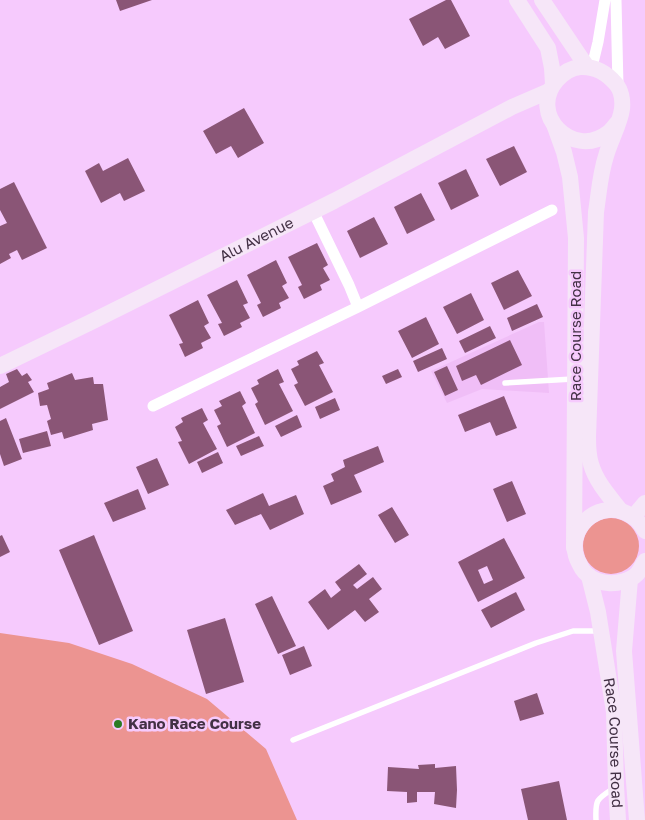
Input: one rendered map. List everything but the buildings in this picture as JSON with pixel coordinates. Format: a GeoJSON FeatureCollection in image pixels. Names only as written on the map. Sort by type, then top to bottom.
{"type":"FeatureCollection","features":[{"type":"Feature","properties":{"kind":"street"},"geometry":{"type":"LineString","coordinates":[[517,0],[548,48],[552,68],[551,88],[547,102],[552,120],[566,137],[581,141],[595,140],[608,133],[618,122],[622,110],[622,98],[618,86],[616,0]]}},
{"type":"Feature","properties":{"kind":"street"},"geometry":{"type":"LineString","coordinates":[[542,0],[589,67]]}},
{"type":"Feature","properties":{"kind":"street"},"geometry":{"type":"LineString","coordinates":[[589,67],[598,42],[605,0]]}},
{"type":"Feature","properties":{"kind":"street"},"geometry":{"type":"LineString","coordinates":[[551,88],[559,77],[568,71],[589,67],[607,74],[618,86]]}},
{"type":"Feature","properties":{"kind":"street","name":"Alu Avenue"},"geometry":{"type":"LineString","coordinates":[[0,366],[313,211],[551,88]]}},
{"type":"Feature","properties":{"kind":"street"},"geometry":{"type":"LineString","coordinates":[[512,107],[552,120]]}},
{"type":"Feature","properties":{"kind":"street","name":"Race Course Road"},"geometry":{"type":"LineString","coordinates":[[552,120],[564,152],[570,177],[576,238],[574,548],[581,568],[589,576],[598,612],[614,712],[618,820]]}},
{"type":"Feature","properties":{"kind":"street","name":"Race Course Road"},"geometry":{"type":"LineString","coordinates":[[618,122],[606,156],[596,212],[588,437],[589,455],[591,466],[607,494],[627,514],[640,523],[645,531]]}},
{"type":"Feature","properties":{"kind":"street"},"geometry":{"type":"LineString","coordinates":[[153,406],[358,307],[552,210]]}},
{"type":"Feature","properties":{"kind":"street"},"geometry":{"type":"LineString","coordinates":[[313,211],[358,307]]}},
{"type":"Feature","properties":{"kind":"street"},"geometry":{"type":"LineString","coordinates":[[574,548],[576,534],[583,522],[594,514],[608,510],[627,514],[645,503]]}},
{"type":"Feature","properties":{"kind":"street"},"geometry":{"type":"LineString","coordinates":[[589,576],[600,582],[613,583],[639,572]]}},
{"type":"Feature","properties":{"kind":"street","name":"Race Course Road"},"geometry":{"type":"LineString","coordinates":[[637,820],[624,651],[639,572]]}},
{"type":"Feature","properties":{"kind":"lane"},"geometry":{"type":"LineString","coordinates":[[505,383],[575,379]]}},
{"type":"Feature","properties":{"kind":"lane"},"geometry":{"type":"LineString","coordinates":[[293,740],[536,643],[573,631],[601,631]]}},
{"type":"Feature","properties":{"kind":"lane"},"geometry":{"type":"LineString","coordinates":[[596,820],[596,806],[599,797],[616,786]]}},
{"type":"Feature","properties":{"kind":"shaded area"},"geometry":{"type":"Polygon","coordinates":[[[539,322],[544,322],[549,393],[482,389],[447,403],[431,371],[539,322]]]}},
{"type":"Feature","properties":{"kind":"shaded area"},"geometry":{"type":"Polygon","coordinates":[[[605,518],[617,518],[631,526],[639,540],[637,557],[631,566],[617,574],[605,574],[595,569],[588,562],[583,552],[583,540],[588,530],[595,523],[605,518]]]}},
{"type":"Feature","properties":{"kind":"shaded area","name":"Kano Race Course"},"geometry":{"type":"Polygon","coordinates":[[[0,633],[69,643],[132,664],[207,699],[266,749],[297,820],[0,820],[0,633]]]}},
{"type":"Feature","properties":{"kind":"place","name":"Kano Race Course"},"geometry":{"type":"Point","coordinates":[118,724]}}]}
